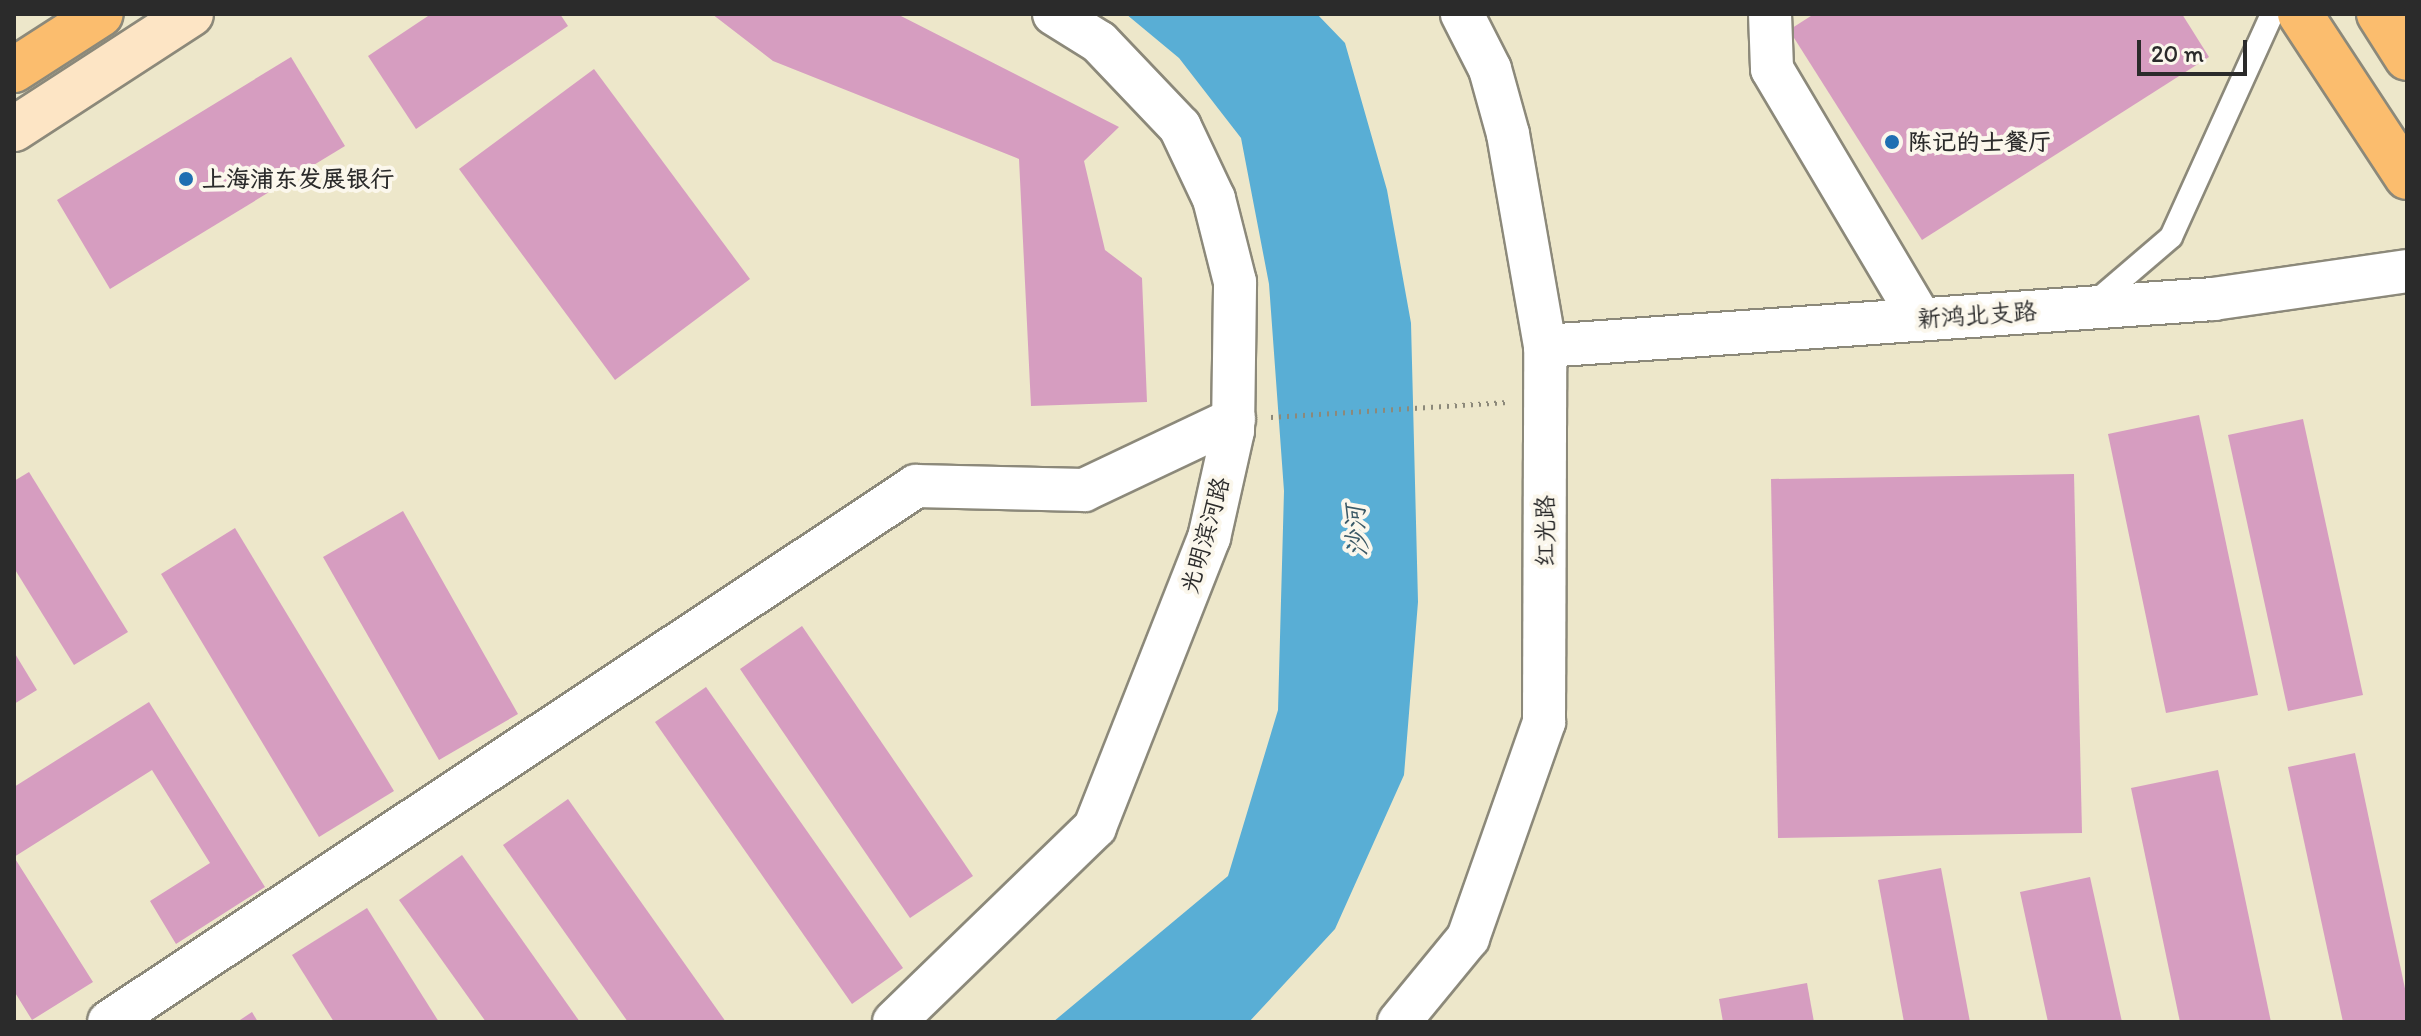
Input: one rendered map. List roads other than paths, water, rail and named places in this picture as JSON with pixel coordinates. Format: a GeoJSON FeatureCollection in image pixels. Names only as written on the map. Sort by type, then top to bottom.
{"type":"FeatureCollection","features":[{"type":"Feature","properties":{"kind":"main road"},"geometry":{"type":"LineString","coordinates":[[14,70],[101,14]]}},
{"type":"Feature","properties":{"kind":"main road"},"geometry":{"type":"LineString","coordinates":[[14,129],[191,14]]}},
{"type":"Feature","properties":{"kind":"main road"},"geometry":{"type":"LineString","coordinates":[[2300,14],[2407,177]]}},
{"type":"Feature","properties":{"kind":"main road"},"geometry":{"type":"LineString","coordinates":[[2379,14],[2407,58]]}},
{"type":"Feature","properties":{"kind":"street","name":"光明滨河路"},"geometry":{"type":"LineString","coordinates":[[894,1022],[1095,827],[1209,538],[1234,419],[1235,282],[1214,199],[1180,127],[1099,42],[1054,14]]}},
{"type":"Feature","properties":{"kind":"street","name":"红光路"},"geometry":{"type":"LineString","coordinates":[[1399,1022],[1468,938],[1544,722],[1545,346],[1508,134],[1490,69],[1462,14]]}},
{"type":"Feature","properties":{"kind":"street"},"geometry":{"type":"LineString","coordinates":[[1770,14],[1772,69],[1920,318]]}},
{"type":"Feature","properties":{"kind":"street","name":"新鸿北支路"},"geometry":{"type":"LineString","coordinates":[[1545,346],[2213,299],[2407,271]]}},
{"type":"Feature","properties":{"kind":"street"},"geometry":{"type":"LineString","coordinates":[[109,1022],[916,486],[1084,490],[1234,419]]}},
{"type":"Feature","properties":{"kind":"lane"},"geometry":{"type":"LineString","coordinates":[[2088,307],[2171,237],[2272,14]]}},
{"type":"Feature","properties":{"kind":"water","name":"沙河"},"geometry":{"type":"Polygon","coordinates":[[[1126,14],[1317,14],[1345,43],[1387,190],[1411,323],[1418,602],[1404,775],[1335,929],[1249,1022],[1053,1022],[1228,876],[1278,710],[1284,491],[1269,284],[1241,138],[1179,58],[1126,14]]]}},
{"type":"Feature","properties":{"kind":"place","name":"陈记的士餐厅"},"geometry":{"type":"Point","coordinates":[1892,142]}},
{"type":"Feature","properties":{"kind":"place","name":"上海浦东发展银行"},"geometry":{"type":"Point","coordinates":[186,179]}}]}
